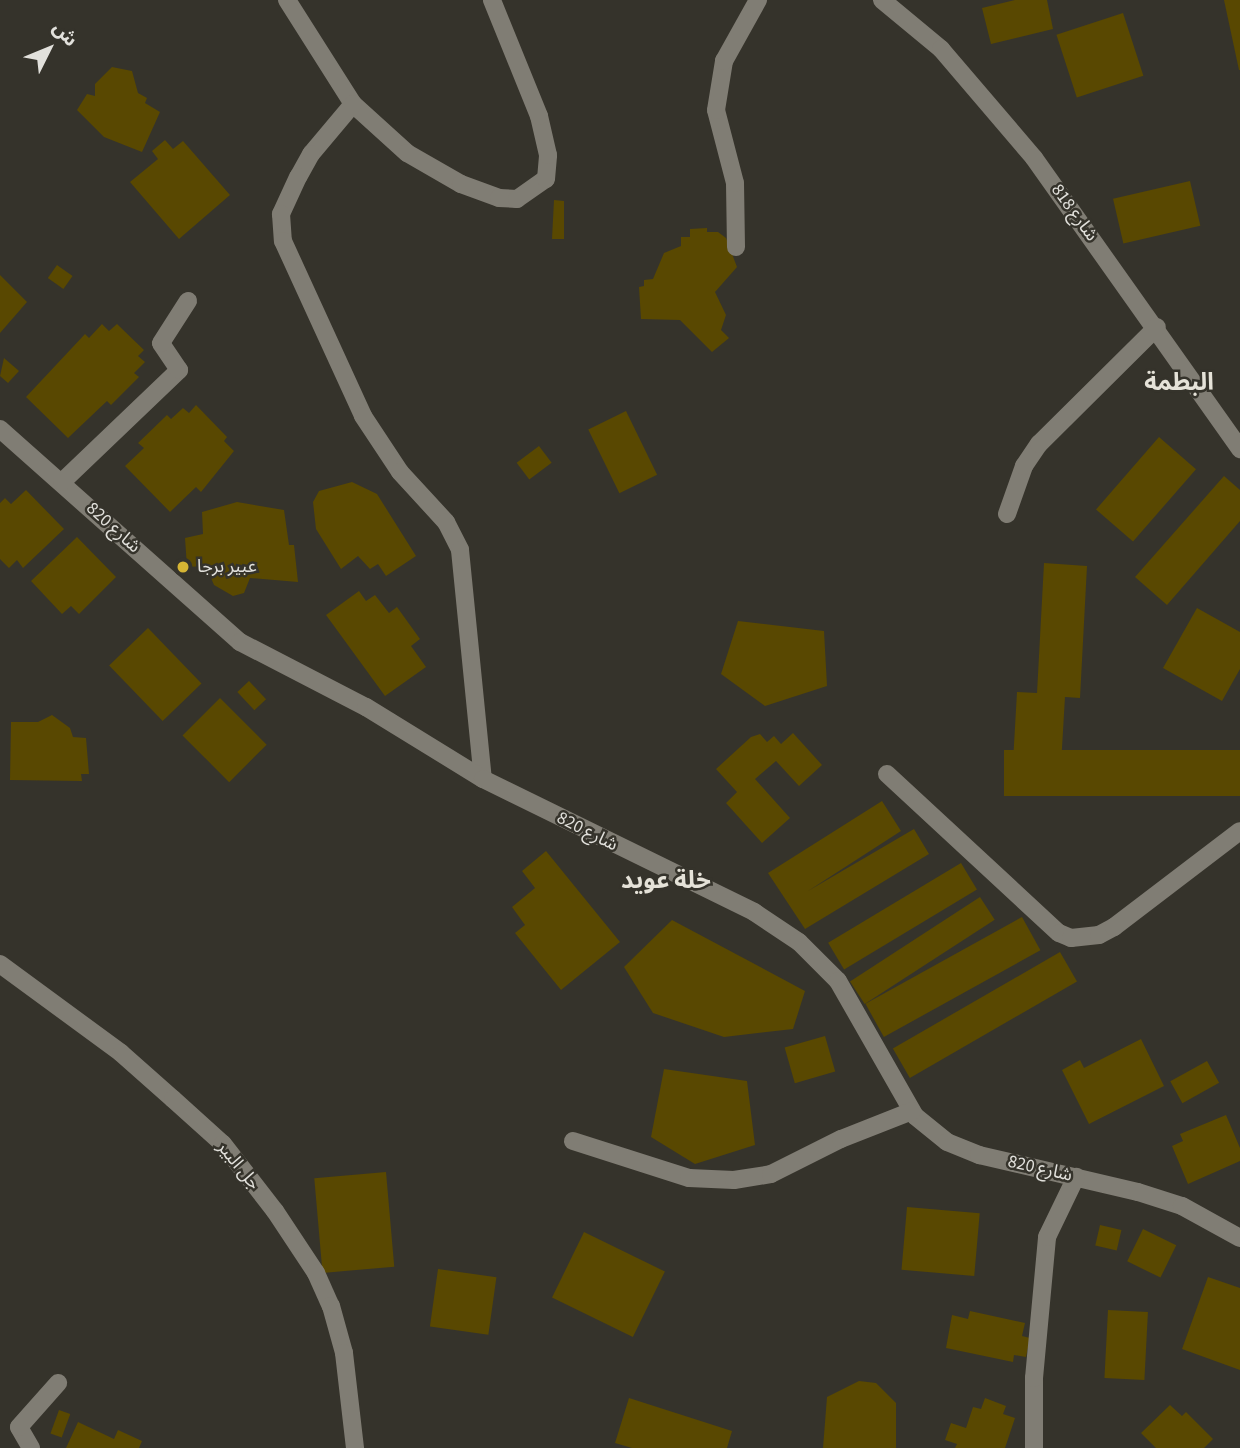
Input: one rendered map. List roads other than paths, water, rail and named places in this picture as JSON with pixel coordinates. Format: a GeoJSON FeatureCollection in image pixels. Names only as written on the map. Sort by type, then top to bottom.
{"type":"FeatureCollection","features":[{"type":"Feature","properties":{"kind":"street"},"geometry":{"type":"LineString","coordinates":[[286,0],[353,104],[407,153],[461,184],[499,198],[517,200],[532,193],[546,179],[548,155],[530,90],[492,0]]}},
{"type":"Feature","properties":{"kind":"street"},"geometry":{"type":"LineString","coordinates":[[736,247],[735,183],[716,110],[724,61],[758,0]]}},
{"type":"Feature","properties":{"kind":"street","name":"شارع 818"},"geometry":{"type":"LineString","coordinates":[[882,0],[941,49],[978,88],[1157,327],[1240,449]]}},
{"type":"Feature","properties":{"kind":"street"},"geometry":{"type":"LineString","coordinates":[[353,104],[298,177],[281,214],[283,241],[363,416],[400,472],[446,522],[460,550],[483,779]]}},
{"type":"Feature","properties":{"kind":"street"},"geometry":{"type":"LineString","coordinates":[[62,482],[179,370],[161,343],[188,301]]}},
{"type":"Feature","properties":{"kind":"street"},"geometry":{"type":"LineString","coordinates":[[1007,514],[1024,466],[1039,444],[1157,327]]}},
{"type":"Feature","properties":{"kind":"street","name":"شارع 820"},"geometry":{"type":"LineString","coordinates":[[0,429],[240,642],[366,707],[483,779],[754,912],[799,942],[838,981],[912,1111],[947,1142],[968,1151],[1182,1206],[1240,1238]]}},
{"type":"Feature","properties":{"kind":"street"},"geometry":{"type":"LineString","coordinates":[[887,775],[1059,933],[1071,938],[1100,935],[1114,927],[1240,831]]}},
{"type":"Feature","properties":{"kind":"street","name":"جل البير"},"geometry":{"type":"LineString","coordinates":[[0,964],[121,1053],[183,1108],[223,1144],[275,1211],[316,1273],[331,1306],[344,1353],[355,1448]]}},
{"type":"Feature","properties":{"kind":"street"},"geometry":{"type":"LineString","coordinates":[[573,1141],[689,1178],[734,1180],[771,1174],[841,1139],[912,1111]]}},
{"type":"Feature","properties":{"kind":"street"},"geometry":{"type":"LineString","coordinates":[[1034,1448],[1034,1378],[1047,1237],[1076,1177]]}},
{"type":"Feature","properties":{"kind":"street"},"geometry":{"type":"LineString","coordinates":[[31,1448],[19,1427],[58,1383]]}},
{"type":"Feature","properties":{"kind":"place","name":"عبير برجا"},"geometry":{"type":"Point","coordinates":[183,567]}},
{"type":"Feature","properties":{"kind":"district","name":"البطمة"},"geometry":{"type":"Point","coordinates":[1179,383]}},
{"type":"Feature","properties":{"kind":"district","name":"خلة عويد"},"geometry":{"type":"Point","coordinates":[666,881]}}]}
